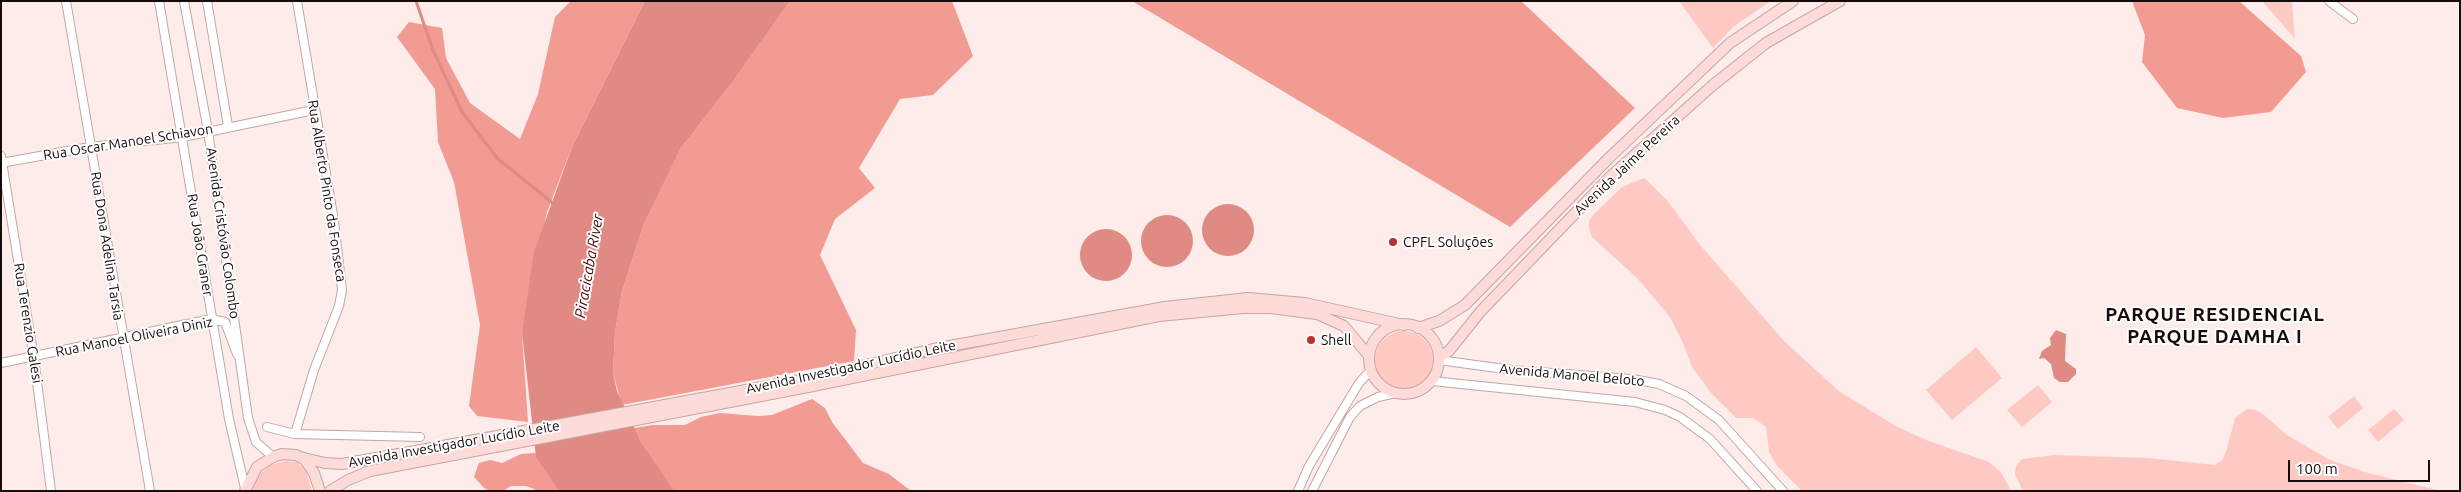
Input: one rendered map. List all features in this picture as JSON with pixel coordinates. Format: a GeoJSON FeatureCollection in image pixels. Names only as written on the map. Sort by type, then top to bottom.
{"type":"FeatureCollection","features":[{"type":"Feature","properties":{"kind":"main road","name":"Avenida Jaime Pereira"},"geometry":{"type":"LineString","coordinates":[[1418,328],[1439,321],[1465,305],[1610,156],[1730,43],[1793,1]]}},
{"type":"Feature","properties":{"kind":"main road","name":"Avenida Jaime Pereira"},"geometry":{"type":"LineString","coordinates":[[1439,359],[1449,351],[1481,311],[1611,176],[1712,85],[1766,43],[1840,1]]}},
{"type":"Feature","properties":{"kind":"main road","name":"Avenida Investigador Lucídio Leite"},"geometry":{"type":"LineString","coordinates":[[330,491],[370,470],[812,378],[933,349],[1165,307],[1248,298],[1305,303],[1404,325]]}},
{"type":"Feature","properties":{"kind":"main road","name":"Avenida Investigador Lucídio Leite"},"geometry":{"type":"LineString","coordinates":[[642,413],[808,387],[1159,316],[1220,310],[1271,308],[1318,314],[1344,326],[1370,356]]}},
{"type":"Feature","properties":{"kind":"main road"},"geometry":{"type":"LineString","coordinates":[[1404,325],[1418,328],[1433,340],[1439,359],[1432,381],[1422,390],[1409,394],[1396,394],[1380,385],[1371,370],[1370,356],[1372,346],[1381,334],[1394,326],[1404,325]]}},
{"type":"Feature","properties":{"kind":"main road","name":"Avenida Investigador Lucídio Leite"},"geometry":{"type":"LineString","coordinates":[[273,457],[282,454],[325,463],[342,464],[518,438]]}},
{"type":"Feature","properties":{"kind":"main road"},"geometry":{"type":"LineString","coordinates":[[244,490],[257,467],[273,457]]}},
{"type":"Feature","properties":{"kind":"main road"},"geometry":{"type":"LineString","coordinates":[[300,458],[311,467],[320,491]]}},
{"type":"Feature","properties":{"kind":"street","name":"Rua Dona Adelina Tarsia"},"geometry":{"type":"LineString","coordinates":[[66,1],[122,337],[150,491]]}},
{"type":"Feature","properties":{"kind":"street","name":"Rua João Graner"},"geometry":{"type":"LineString","coordinates":[[159,1],[183,137],[211,319],[244,490]]}},
{"type":"Feature","properties":{"kind":"street","name":"Avenida Cristóvão Colombo"},"geometry":{"type":"LineString","coordinates":[[184,1],[208,132],[252,432],[256,442],[273,457]]}},
{"type":"Feature","properties":{"kind":"street"},"geometry":{"type":"LineString","coordinates":[[207,1],[228,126]]}},
{"type":"Feature","properties":{"kind":"street","name":"Rua Alberto Pinto da Fonseca"},"geometry":{"type":"LineString","coordinates":[[295,434],[314,370],[339,306],[342,290],[334,221],[297,1]]}},
{"type":"Feature","properties":{"kind":"street"},"geometry":{"type":"LineString","coordinates":[[2330,1],[2353,19]]}},
{"type":"Feature","properties":{"kind":"street","name":"Rua Oscar Manoel Schiavon"},"geometry":{"type":"LineString","coordinates":[[2,160],[183,137],[228,126],[314,110]]}},
{"type":"Feature","properties":{"kind":"street","name":"Rua Terenzio Galesi"},"geometry":{"type":"LineString","coordinates":[[2,160],[34,358],[51,491]]}},
{"type":"Feature","properties":{"kind":"street","name":"Rua Manoel Oliveira Diniz"},"geometry":{"type":"LineString","coordinates":[[1,363],[34,358],[122,337],[211,319],[225,322],[241,362]]}},
{"type":"Feature","properties":{"kind":"street","name":"Avenida Manoel Beloto"},"geometry":{"type":"LineString","coordinates":[[1439,359],[1512,370],[1632,379],[1659,384],[1686,396],[1719,420],[1783,491]]}},
{"type":"Feature","properties":{"kind":"street"},"geometry":{"type":"LineString","coordinates":[[1298,491],[1329,433],[1360,383],[1371,370]]}},
{"type":"Feature","properties":{"kind":"street","name":"Avenida Manoel Beloto"},"geometry":{"type":"LineString","coordinates":[[1432,381],[1635,402],[1665,410],[1680,417],[1710,439],[1756,491]]}},
{"type":"Feature","properties":{"kind":"street"},"geometry":{"type":"LineString","coordinates":[[1312,491],[1322,467],[1350,417],[1360,406],[1378,397],[1396,394]]}},
{"type":"Feature","properties":{"kind":"street"},"geometry":{"type":"LineString","coordinates":[[267,427],[295,434],[420,437]]}},
{"type":"Feature","properties":{"kind":"shaded area"},"geometry":{"type":"Polygon","coordinates":[[[571,1],[645,1],[572,147],[547,212],[522,333],[528,422],[477,416],[469,406],[480,325],[454,182],[438,142],[435,89],[397,37],[409,22],[442,28],[446,58],[470,103],[520,139],[538,94],[555,17],[571,1]]]}},
{"type":"Feature","properties":{"kind":"shaded area"},"geometry":{"type":"Polygon","coordinates":[[[790,1],[952,1],[973,56],[933,95],[900,99],[859,168],[875,188],[835,219],[820,255],[856,330],[854,361],[622,405],[613,373],[615,332],[622,291],[644,224],[681,148],[734,80],[790,1]]]}},
{"type":"Feature","properties":{"kind":"shaded area"},"geometry":{"type":"Polygon","coordinates":[[[1132,1],[1521,1],[1635,108],[1510,227],[1132,1]]]}},
{"type":"Feature","properties":{"kind":"shaded area"},"geometry":{"type":"Polygon","coordinates":[[[1679,1],[1771,1],[1733,27],[1713,48],[1679,1]]]}},
{"type":"Feature","properties":{"kind":"shaded area"},"geometry":{"type":"Polygon","coordinates":[[[2132,1],[2239,1],[2301,56],[2306,72],[2271,112],[2223,118],[2177,108],[2142,62],[2145,35],[2132,1]]]}},
{"type":"Feature","properties":{"kind":"shaded area"},"geometry":{"type":"Polygon","coordinates":[[[2262,1],[2292,1],[2295,39],[2262,1]]]}},
{"type":"Feature","properties":{"kind":"shaded area"},"geometry":{"type":"Polygon","coordinates":[[[1644,178],[1667,200],[1700,245],[1785,342],[1840,392],[1896,426],[1926,440],[1989,462],[2001,472],[2011,491],[1802,491],[1777,466],[1769,452],[1766,427],[1753,418],[1736,418],[1712,394],[1692,367],[1671,319],[1637,278],[1592,237],[1589,221],[1594,214],[1622,187],[1644,178]]]}},
{"type":"Feature","properties":{"kind":"shaded area"},"geometry":{"type":"Polygon","coordinates":[[[1404,331],[1415,333],[1428,344],[1433,360],[1431,371],[1420,384],[1404,389],[1393,387],[1380,376],[1375,360],[1377,349],[1388,336],[1404,331]]]}},
{"type":"Feature","properties":{"kind":"shaded area"},"geometry":{"type":"Polygon","coordinates":[[[1976,347],[2002,378],[1952,420],[1926,390],[1976,347]]]}},
{"type":"Feature","properties":{"kind":"shaded area"},"geometry":{"type":"Polygon","coordinates":[[[2038,385],[2052,402],[2022,427],[2007,410],[2038,385]]]}},
{"type":"Feature","properties":{"kind":"shaded area"},"geometry":{"type":"Polygon","coordinates":[[[2354,396],[2363,408],[2338,429],[2328,417],[2354,396]]]}},
{"type":"Feature","properties":{"kind":"shaded area"},"geometry":{"type":"Polygon","coordinates":[[[812,399],[825,408],[832,422],[863,463],[889,474],[911,491],[666,491],[634,428],[653,425],[685,425],[701,417],[720,413],[758,416],[772,415],[812,399]]]}},
{"type":"Feature","properties":{"kind":"shaded area"},"geometry":{"type":"Polygon","coordinates":[[[2247,409],[2256,410],[2263,414],[2287,435],[2330,460],[2365,472],[2441,491],[2023,491],[2015,474],[2016,466],[2022,459],[2054,455],[2148,458],[2215,465],[2222,460],[2226,452],[2235,418],[2247,409]]]}},
{"type":"Feature","properties":{"kind":"shaded area"},"geometry":{"type":"Polygon","coordinates":[[[2394,409],[2404,420],[2378,442],[2368,430],[2394,409]]]}},
{"type":"Feature","properties":{"kind":"shaded area"},"geometry":{"type":"Polygon","coordinates":[[[535,453],[566,491],[539,491],[526,486],[511,486],[503,491],[490,491],[484,488],[474,477],[479,463],[490,460],[502,463],[521,454],[535,453]]]}},
{"type":"Feature","properties":{"kind":"shaded area"},"geometry":{"type":"Polygon","coordinates":[[[285,461],[296,462],[306,471],[312,491],[253,491],[253,486],[260,474],[270,465],[285,461]]]}},
{"type":"Feature","properties":{"kind":"water","name":"Piracicaba River"},"geometry":{"type":"Polygon","coordinates":[[[645,1],[790,1],[734,80],[681,148],[644,224],[622,291],[615,332],[613,373],[617,391],[642,444],[674,491],[559,491],[536,457],[522,333],[534,252],[572,147],[645,1]]]}},
{"type":"Feature","properties":{"kind":"water"},"geometry":{"type":"Polygon","coordinates":[[[1228,204],[1238,206],[1246,212],[1252,220],[1254,230],[1252,240],[1246,248],[1238,254],[1228,256],[1218,254],[1210,248],[1204,240],[1202,230],[1204,220],[1210,212],[1218,206],[1228,204]]]}},
{"type":"Feature","properties":{"kind":"water"},"geometry":{"type":"Polygon","coordinates":[[[1167,215],[1177,217],[1185,223],[1191,231],[1193,241],[1191,251],[1185,259],[1177,265],[1167,267],[1157,265],[1149,259],[1143,251],[1141,241],[1143,231],[1149,223],[1157,217],[1167,215]]]}},
{"type":"Feature","properties":{"kind":"water"},"geometry":{"type":"Polygon","coordinates":[[[1106,229],[1116,231],[1124,237],[1130,245],[1132,255],[1130,265],[1124,273],[1116,279],[1106,281],[1096,279],[1088,273],[1082,265],[1080,255],[1082,245],[1088,237],[1096,231],[1106,229]]]}},
{"type":"Feature","properties":{"kind":"water"},"geometry":{"type":"Polygon","coordinates":[[[2056,330],[2066,334],[2065,361],[2076,369],[2076,374],[2068,382],[2060,382],[2054,378],[2051,364],[2044,358],[2039,359],[2042,351],[2051,345],[2050,338],[2056,330]]]}},
{"type":"Feature","properties":{"kind":"waterway"},"geometry":{"type":"LineString","coordinates":[[416,1],[433,50],[462,112],[498,159],[554,204]]}},
{"type":"Feature","properties":{"kind":"place","name":"CPFL Soluções"},"geometry":{"type":"Point","coordinates":[1393,242]}},
{"type":"Feature","properties":{"kind":"place","name":"Shell"},"geometry":{"type":"Point","coordinates":[1311,340]}},
{"type":"Feature","properties":{"kind":"district","name":"PARQUE RESIDENCIAL PARQUE DAMHA I"},"geometry":{"type":"Point","coordinates":[2215,326]}}]}
